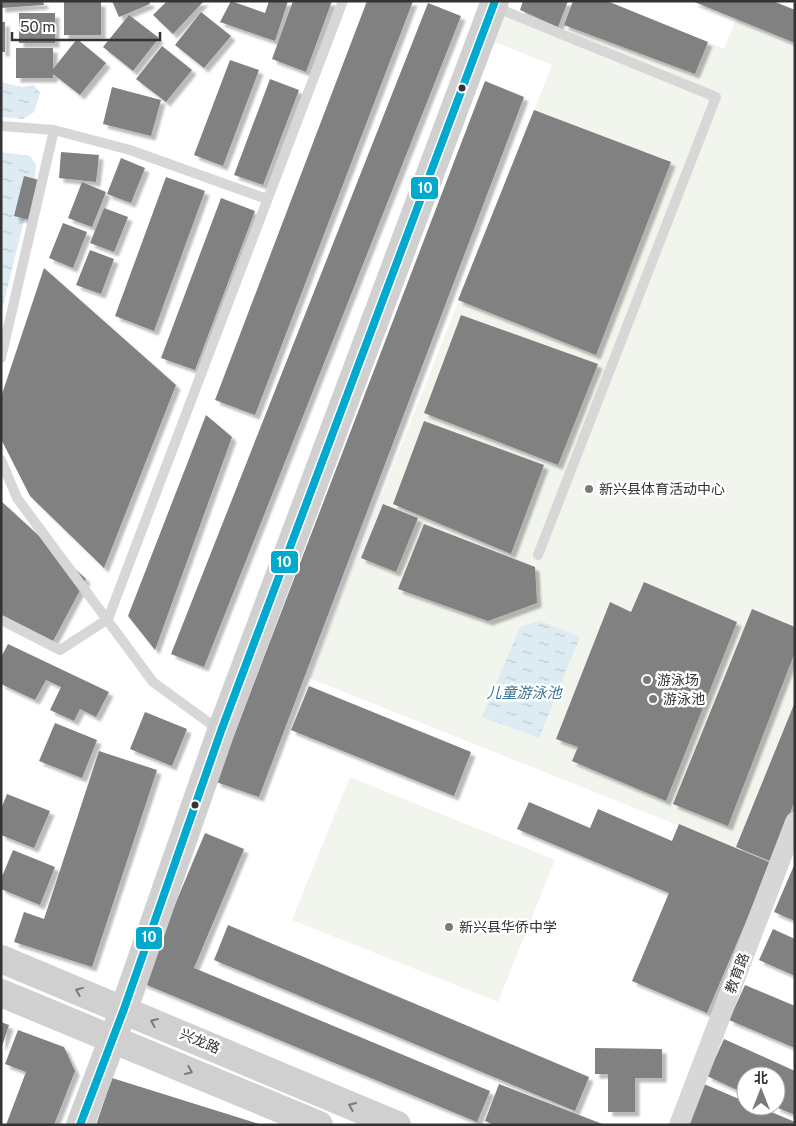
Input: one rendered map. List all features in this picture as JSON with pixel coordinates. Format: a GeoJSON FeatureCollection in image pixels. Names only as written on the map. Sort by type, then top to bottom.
{"type":"FeatureCollection","features":[{"type":"Feature","properties":{"kind":"street"},"geometry":{"type":"LineString","coordinates":[[80,1125],[124,1009],[221,731],[490,3]]}},
{"type":"Feature","properties":{"kind":"street","name":"教育路"},"geometry":{"type":"LineString","coordinates":[[679,1125],[795,822]]}},
{"type":"Feature","properties":{"kind":"street","name":"兴龙路"},"geometry":{"type":"LineString","coordinates":[[1,959],[397,1125]]}},
{"type":"Feature","properties":{"kind":"street"},"geometry":{"type":"LineString","coordinates":[[1,993],[319,1125]]}},
{"type":"Feature","properties":{"kind":"lane"},"geometry":{"type":"LineString","coordinates":[[1,620],[60,650],[108,619],[343,1]]}},
{"type":"Feature","properties":{"kind":"lane"},"geometry":{"type":"LineString","coordinates":[[490,3],[716,97],[538,555]]}},
{"type":"Feature","properties":{"kind":"lane"},"geometry":{"type":"LineString","coordinates":[[1,126],[54,130],[130,150],[267,199]]}},
{"type":"Feature","properties":{"kind":"lane"},"geometry":{"type":"LineString","coordinates":[[1,358],[54,130]]}},
{"type":"Feature","properties":{"kind":"lane"},"geometry":{"type":"LineString","coordinates":[[1,460],[18,498],[153,682],[221,731]]}},
{"type":"Feature","properties":{"kind":"shaded area","name":"新兴县体育活动中心"},"geometry":{"type":"Polygon","coordinates":[[[573,1],[607,1],[724,49],[736,19],[795,43],[795,823],[778,865],[309,678],[552,65],[482,37],[493,6],[560,34],[573,1]]]}},
{"type":"Feature","properties":{"kind":"shaded area"},"geometry":{"type":"Polygon","coordinates":[[[350,777],[555,860],[498,1002],[292,920],[350,777]]]}},
{"type":"Feature","properties":{"kind":"water"},"geometry":{"type":"Polygon","coordinates":[[[1,82],[22,87],[34,85],[40,93],[34,112],[23,119],[1,117],[1,82]]]}},
{"type":"Feature","properties":{"kind":"water"},"geometry":{"type":"Polygon","coordinates":[[[1,152],[30,156],[36,165],[35,176],[1,314],[1,152]]]}},
{"type":"Feature","properties":{"kind":"water","name":"儿童游泳池"},"geometry":{"type":"Polygon","coordinates":[[[540,621],[580,637],[539,738],[482,717],[520,627],[540,621]]]}},
{"type":"Feature","properties":{"kind":"building"},"geometry":{"type":"Polygon","coordinates":[[[1,1],[43,1],[44,5],[1,8],[1,1]]]}},
{"type":"Feature","properties":{"kind":"building"},"geometry":{"type":"Polygon","coordinates":[[[112,1],[149,1],[150,4],[119,17],[112,1]]]}},
{"type":"Feature","properties":{"kind":"building"},"geometry":{"type":"Polygon","coordinates":[[[167,1],[204,1],[173,34],[153,15],[167,1]]]}},
{"type":"Feature","properties":{"kind":"building"},"geometry":{"type":"Polygon","coordinates":[[[231,1],[265,13],[269,1],[288,1],[275,41],[220,22],[231,1]]]}},
{"type":"Feature","properties":{"kind":"building"},"geometry":{"type":"Polygon","coordinates":[[[293,1],[332,1],[306,72],[272,59],[293,1]]]}},
{"type":"Feature","properties":{"kind":"building"},"geometry":{"type":"Polygon","coordinates":[[[367,1],[413,1],[255,415],[215,400],[367,1]]]}},
{"type":"Feature","properties":{"kind":"building"},"geometry":{"type":"Polygon","coordinates":[[[523,1],[568,1],[558,27],[520,10],[523,1]]]}},
{"type":"Feature","properties":{"kind":"building"},"geometry":{"type":"Polygon","coordinates":[[[573,1],[607,1],[708,42],[695,74],[564,25],[573,1]]]}},
{"type":"Feature","properties":{"kind":"building"},"geometry":{"type":"Polygon","coordinates":[[[692,1],[773,1],[795,10],[795,43],[692,1]]]}},
{"type":"Feature","properties":{"kind":"building"},"geometry":{"type":"Polygon","coordinates":[[[64,2],[101,2],[101,35],[64,35],[64,2]]]}},
{"type":"Feature","properties":{"kind":"building"},"geometry":{"type":"Polygon","coordinates":[[[428,3],[461,16],[204,667],[171,654],[428,3]]]}},
{"type":"Feature","properties":{"kind":"building"},"geometry":{"type":"Polygon","coordinates":[[[201,12],[231,36],[204,68],[175,45],[201,12]]]}},
{"type":"Feature","properties":{"kind":"building"},"geometry":{"type":"Polygon","coordinates":[[[19,13],[55,13],[55,43],[19,43],[19,13]]]}},
{"type":"Feature","properties":{"kind":"building"},"geometry":{"type":"Polygon","coordinates":[[[129,15],[159,38],[133,71],[103,47],[129,15]]]}},
{"type":"Feature","properties":{"kind":"building"},"geometry":{"type":"Polygon","coordinates":[[[1,22],[5,22],[5,52],[1,52],[1,22]]]}},
{"type":"Feature","properties":{"kind":"building"},"geometry":{"type":"Polygon","coordinates":[[[77,39],[106,63],[80,95],[53,74],[53,78],[16,78],[16,48],[53,48],[53,69],[77,39]]]}},
{"type":"Feature","properties":{"kind":"building"},"geometry":{"type":"Polygon","coordinates":[[[162,46],[192,70],[166,102],[136,79],[162,46]]]}},
{"type":"Feature","properties":{"kind":"building"},"geometry":{"type":"Polygon","coordinates":[[[230,60],[259,70],[223,166],[194,155],[230,60]]]}},
{"type":"Feature","properties":{"kind":"building"},"geometry":{"type":"Polygon","coordinates":[[[270,79],[299,90],[263,185],[234,175],[270,79]]]}},
{"type":"Feature","properties":{"kind":"building"},"geometry":{"type":"Polygon","coordinates":[[[485,81],[524,97],[259,797],[216,782],[485,81]]]}},
{"type":"Feature","properties":{"kind":"building"},"geometry":{"type":"Polygon","coordinates":[[[112,87],[161,100],[151,136],[103,124],[112,87]]]}},
{"type":"Feature","properties":{"kind":"building"},"geometry":{"type":"Polygon","coordinates":[[[534,110],[671,162],[596,355],[458,300],[534,110]]]}},
{"type":"Feature","properties":{"kind":"building"},"geometry":{"type":"Polygon","coordinates":[[[61,152],[99,155],[96,182],[59,178],[61,152]]]}},
{"type":"Feature","properties":{"kind":"building"},"geometry":{"type":"Polygon","coordinates":[[[121,158],[145,168],[131,203],[107,194],[121,158]]]}},
{"type":"Feature","properties":{"kind":"building"},"geometry":{"type":"Polygon","coordinates":[[[24,176],[39,180],[29,220],[14,216],[24,176]]]}},
{"type":"Feature","properties":{"kind":"building"},"geometry":{"type":"Polygon","coordinates":[[[166,177],[205,191],[154,331],[115,316],[166,177]]]}},
{"type":"Feature","properties":{"kind":"building"},"geometry":{"type":"Polygon","coordinates":[[[82,182],[106,192],[92,227],[68,218],[82,182]]]}},
{"type":"Feature","properties":{"kind":"building"},"geometry":{"type":"Polygon","coordinates":[[[221,198],[255,211],[195,370],[161,358],[221,198]]]}},
{"type":"Feature","properties":{"kind":"building"},"geometry":{"type":"Polygon","coordinates":[[[104,208],[128,217],[114,252],[90,243],[104,208]]]}},
{"type":"Feature","properties":{"kind":"building"},"geometry":{"type":"Polygon","coordinates":[[[63,223],[87,232],[73,268],[49,258],[63,223]]]}},
{"type":"Feature","properties":{"kind":"building"},"geometry":{"type":"Polygon","coordinates":[[[90,250],[114,259],[101,294],[76,285],[90,250]]]}},
{"type":"Feature","properties":{"kind":"building"},"geometry":{"type":"Polygon","coordinates":[[[44,268],[176,385],[104,568],[30,496],[1,439],[1,397],[44,268]]]}},
{"type":"Feature","properties":{"kind":"building"},"geometry":{"type":"Polygon","coordinates":[[[461,315],[598,364],[558,465],[424,413],[461,315]]]}},
{"type":"Feature","properties":{"kind":"building"},"geometry":{"type":"Polygon","coordinates":[[[206,415],[232,437],[155,650],[128,616],[206,415]]]}},
{"type":"Feature","properties":{"kind":"building"},"geometry":{"type":"Polygon","coordinates":[[[424,421],[544,465],[511,554],[393,504],[424,421]]]}},
{"type":"Feature","properties":{"kind":"building"},"geometry":{"type":"Polygon","coordinates":[[[1,501],[86,579],[51,645],[1,618],[1,501]]]}},
{"type":"Feature","properties":{"kind":"building"},"geometry":{"type":"Polygon","coordinates":[[[383,504],[418,518],[396,572],[361,558],[383,504]]]}},
{"type":"Feature","properties":{"kind":"building"},"geometry":{"type":"Polygon","coordinates":[[[424,524],[535,567],[537,603],[488,621],[398,589],[424,524]]]}},
{"type":"Feature","properties":{"kind":"building","name":"游泳场"},"geometry":{"type":"Polygon","coordinates":[[[644,582],[737,622],[666,801],[572,761],[578,747],[556,739],[610,602],[631,612],[644,582]]]}},
{"type":"Feature","properties":{"kind":"building"},"geometry":{"type":"Polygon","coordinates":[[[752,609],[795,627],[795,652],[728,826],[673,804],[752,609]]]}},
{"type":"Feature","properties":{"kind":"building"},"geometry":{"type":"Polygon","coordinates":[[[8,644],[109,692],[96,717],[80,709],[74,721],[50,710],[61,687],[46,680],[35,700],[1,684],[1,657],[8,644]]]}},
{"type":"Feature","properties":{"kind":"building"},"geometry":{"type":"Polygon","coordinates":[[[309,686],[471,752],[454,796],[291,730],[309,686]]]}},
{"type":"Feature","properties":{"kind":"building"},"geometry":{"type":"Polygon","coordinates":[[[795,702],[795,801],[770,861],[736,847],[795,702]]]}},
{"type":"Feature","properties":{"kind":"building"},"geometry":{"type":"Polygon","coordinates":[[[145,712],[187,729],[172,766],[130,749],[145,712]]]}},
{"type":"Feature","properties":{"kind":"building"},"geometry":{"type":"Polygon","coordinates":[[[55,723],[97,740],[82,778],[39,761],[55,723]]]}},
{"type":"Feature","properties":{"kind":"building"},"geometry":{"type":"Polygon","coordinates":[[[99,751],[157,770],[92,967],[14,942],[24,912],[44,919],[99,751]]]}},
{"type":"Feature","properties":{"kind":"building"},"geometry":{"type":"Polygon","coordinates":[[[7,794],[50,811],[34,848],[1,835],[1,809],[7,794]]]}},
{"type":"Feature","properties":{"kind":"building"},"geometry":{"type":"Polygon","coordinates":[[[529,802],[590,828],[598,809],[672,841],[679,824],[771,863],[707,1013],[632,981],[669,893],[517,829],[529,802]]]}},
{"type":"Feature","properties":{"kind":"building"},"geometry":{"type":"Polygon","coordinates":[[[205,833],[244,849],[194,968],[490,1091],[477,1122],[142,983],[205,833]]]}},
{"type":"Feature","properties":{"kind":"building"},"geometry":{"type":"Polygon","coordinates":[[[13,850],[55,867],[40,905],[1,889],[1,879],[13,850]]]}},
{"type":"Feature","properties":{"kind":"building"},"geometry":{"type":"Polygon","coordinates":[[[795,863],[795,921],[774,912],[795,863]]]}},
{"type":"Feature","properties":{"kind":"building"},"geometry":{"type":"Polygon","coordinates":[[[228,925],[589,1077],[575,1111],[214,960],[228,925]]]}},
{"type":"Feature","properties":{"kind":"building"},"geometry":{"type":"Polygon","coordinates":[[[773,929],[795,939],[795,976],[759,960],[773,929]]]}},
{"type":"Feature","properties":{"kind":"building"},"geometry":{"type":"Polygon","coordinates":[[[745,985],[795,1006],[795,1048],[729,1020],[745,985]]]}},
{"type":"Feature","properties":{"kind":"building"},"geometry":{"type":"Polygon","coordinates":[[[1,1022],[9,1025],[2,1046],[1,1046],[1,1022]]]}},
{"type":"Feature","properties":{"kind":"building"},"geometry":{"type":"Polygon","coordinates":[[[18,1030],[64,1047],[75,1071],[54,1125],[6,1125],[26,1072],[5,1064],[18,1030]]]}},
{"type":"Feature","properties":{"kind":"building"},"geometry":{"type":"Polygon","coordinates":[[[724,1039],[784,1066],[736,1066],[736,1089],[707,1076],[724,1039]]]}},
{"type":"Feature","properties":{"kind":"building"},"geometry":{"type":"Polygon","coordinates":[[[595,1048],[662,1049],[662,1078],[635,1078],[635,1112],[608,1112],[608,1074],[595,1074],[595,1048]]]}},
{"type":"Feature","properties":{"kind":"building"},"geometry":{"type":"Polygon","coordinates":[[[786,1067],[795,1071],[795,1115],[786,1111],[786,1067]]]}},
{"type":"Feature","properties":{"kind":"building"},"geometry":{"type":"Polygon","coordinates":[[[112,1078],[259,1124],[96,1125],[112,1078]]]}},
{"type":"Feature","properties":{"kind":"building"},"geometry":{"type":"Polygon","coordinates":[[[499,1084],[605,1125],[494,1125],[485,1121],[499,1084]]]}},
{"type":"Feature","properties":{"kind":"building"},"geometry":{"type":"Polygon","coordinates":[[[704,1084],[736,1098],[736,1116],[781,1116],[795,1122],[794,1125],[687,1125],[704,1084]]]}},
{"type":"Feature","properties":{"kind":"transit line","name":"10"},"geometry":{"type":"LineString","coordinates":[[80,1125],[124,1009],[221,731],[495,1]]}},
{"type":"Feature","properties":{"kind":"place","name":"新兴县体育活动中心"},"geometry":{"type":"Point","coordinates":[589,489]}},
{"type":"Feature","properties":{"kind":"place","name":"游泳场"},"geometry":{"type":"Point","coordinates":[647,680]}},
{"type":"Feature","properties":{"kind":"place","name":"游泳池"},"geometry":{"type":"Point","coordinates":[653,699]}},
{"type":"Feature","properties":{"kind":"place","name":"新兴县华侨中学"},"geometry":{"type":"Point","coordinates":[449,927]}}]}
